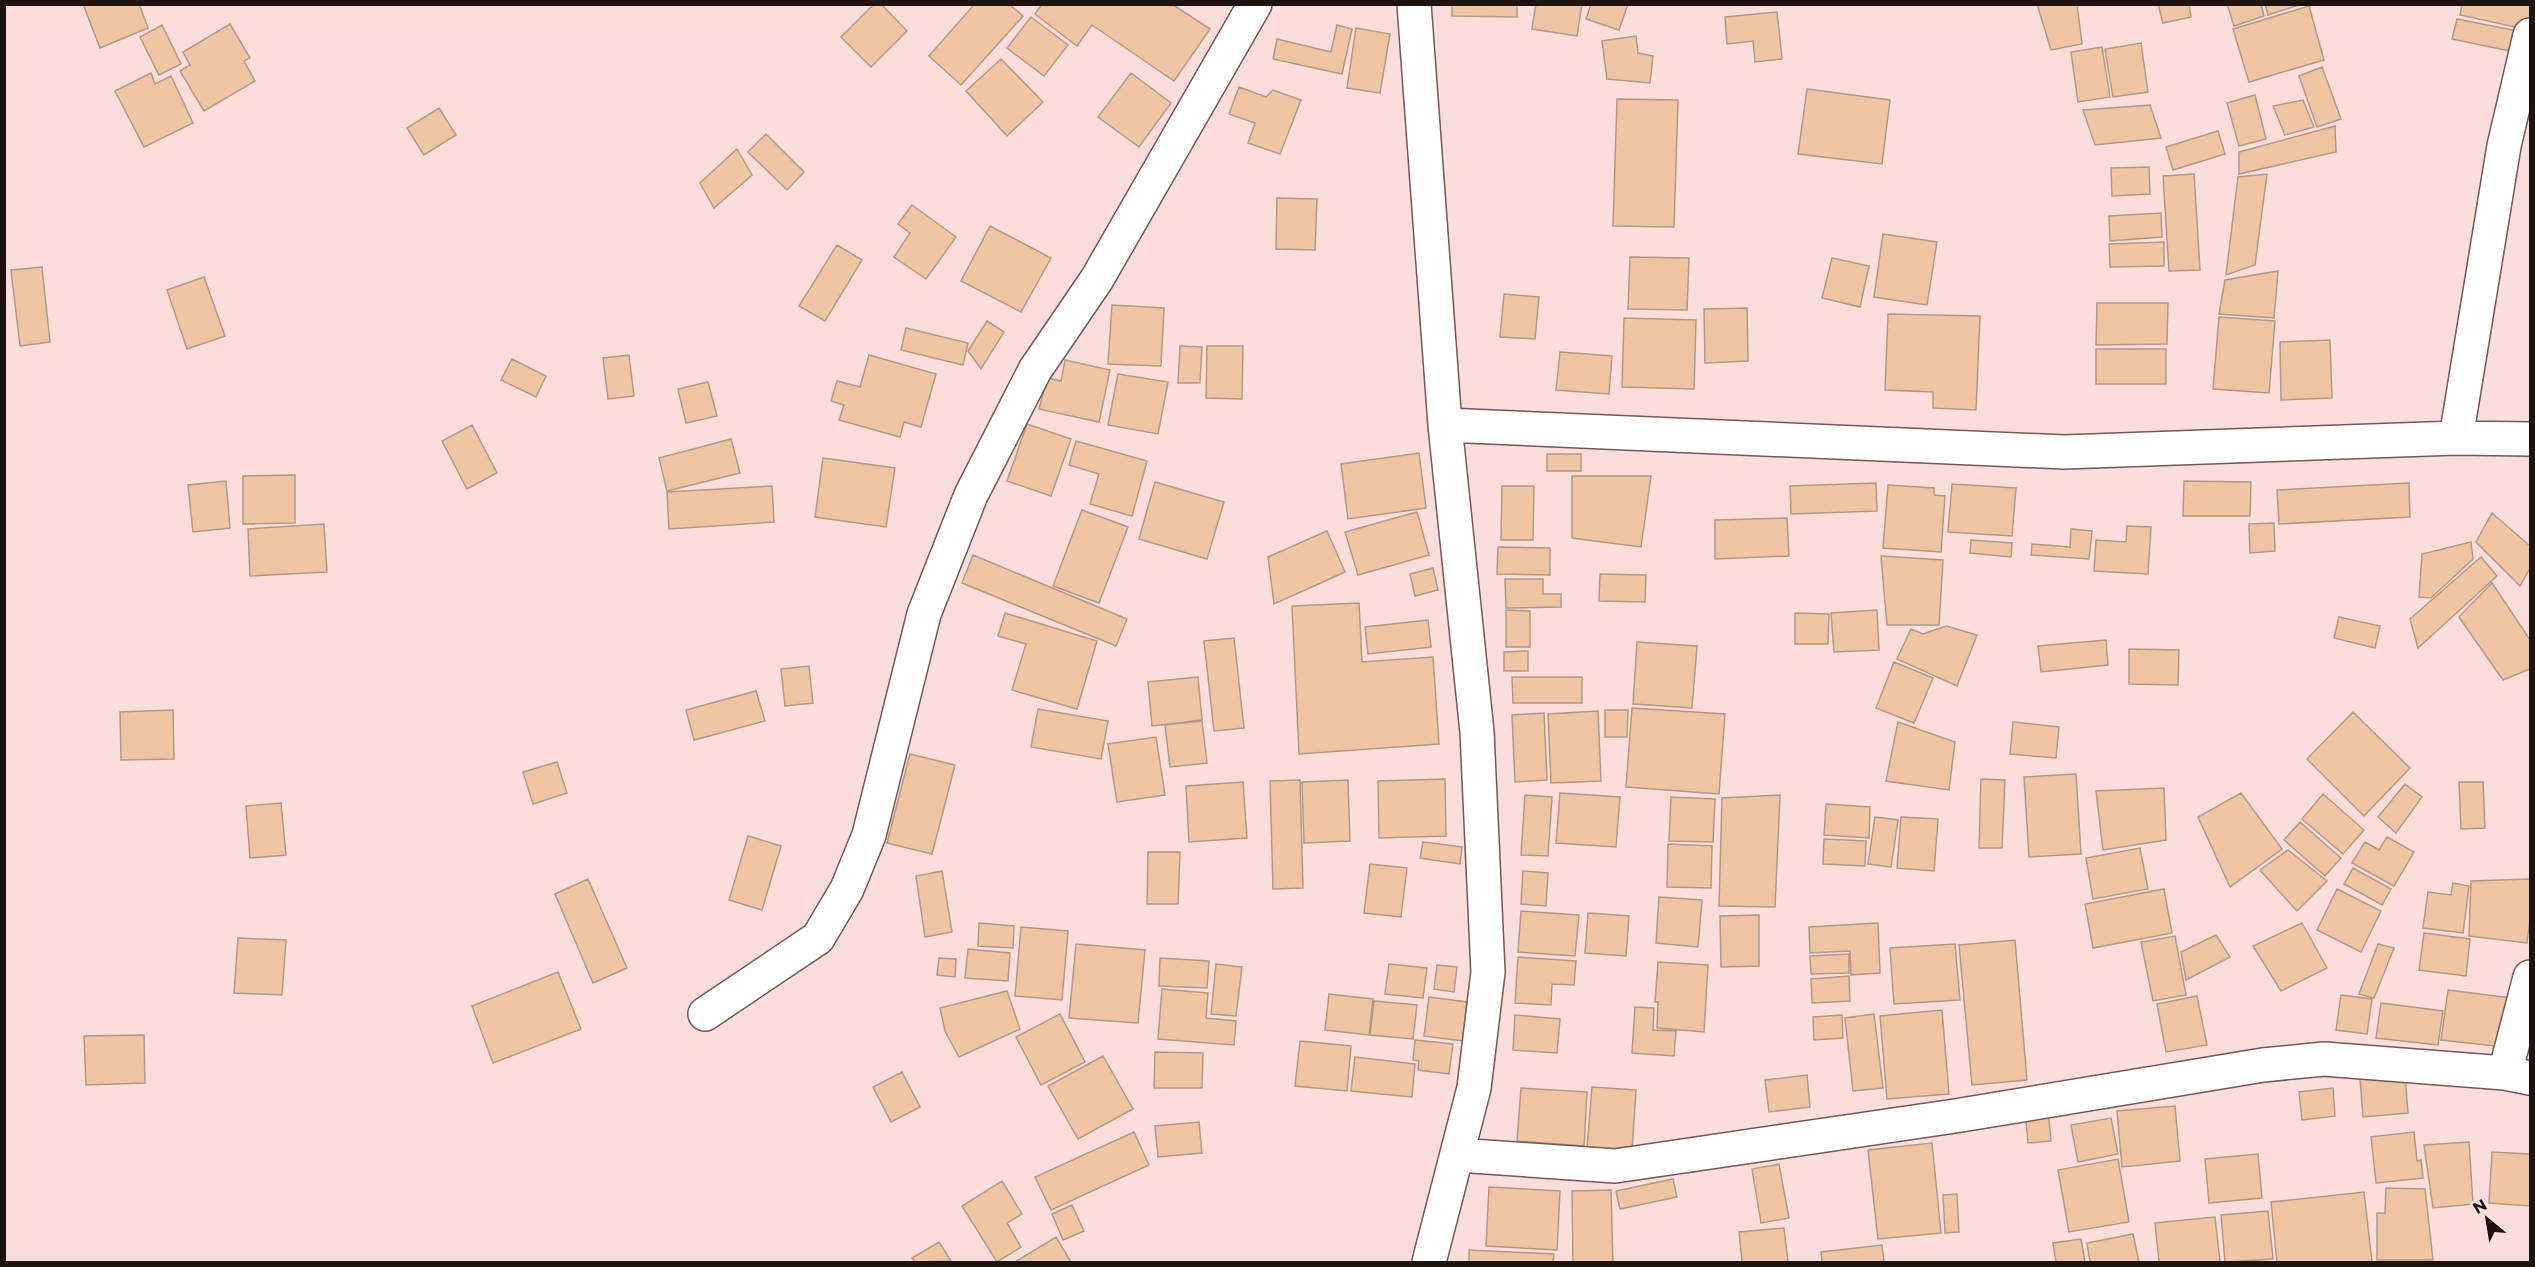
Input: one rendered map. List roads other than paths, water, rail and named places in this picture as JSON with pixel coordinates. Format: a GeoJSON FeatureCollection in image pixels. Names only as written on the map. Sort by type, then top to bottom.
{"type":"FeatureCollection","features":[{"type":"Feature","properties":{"kind":"street"},"geometry":{"type":"LineString","coordinates":[[705,1014],[818,939],[847,889],[869,835],[924,614],[971,495],[1035,370],[1097,279],[1255,4]]}},
{"type":"Feature","properties":{"kind":"street"},"geometry":{"type":"LineString","coordinates":[[1414,4],[1445,425],[1477,732],[1488,972],[1474,1088],[1429,1263]]}},
{"type":"Feature","properties":{"kind":"street"},"geometry":{"type":"LineString","coordinates":[[2456,438],[2504,146],[2530,35]]}},
{"type":"Feature","properties":{"kind":"street"},"geometry":{"type":"LineString","coordinates":[[1445,425],[2064,452],[2456,438],[2530,439]]}},
{"type":"Feature","properties":{"kind":"street"},"geometry":{"type":"LineString","coordinates":[[1457,1155],[1615,1166],[1955,1116],[2263,1065],[2324,1059],[2518,1076],[2530,977]]}}]}
